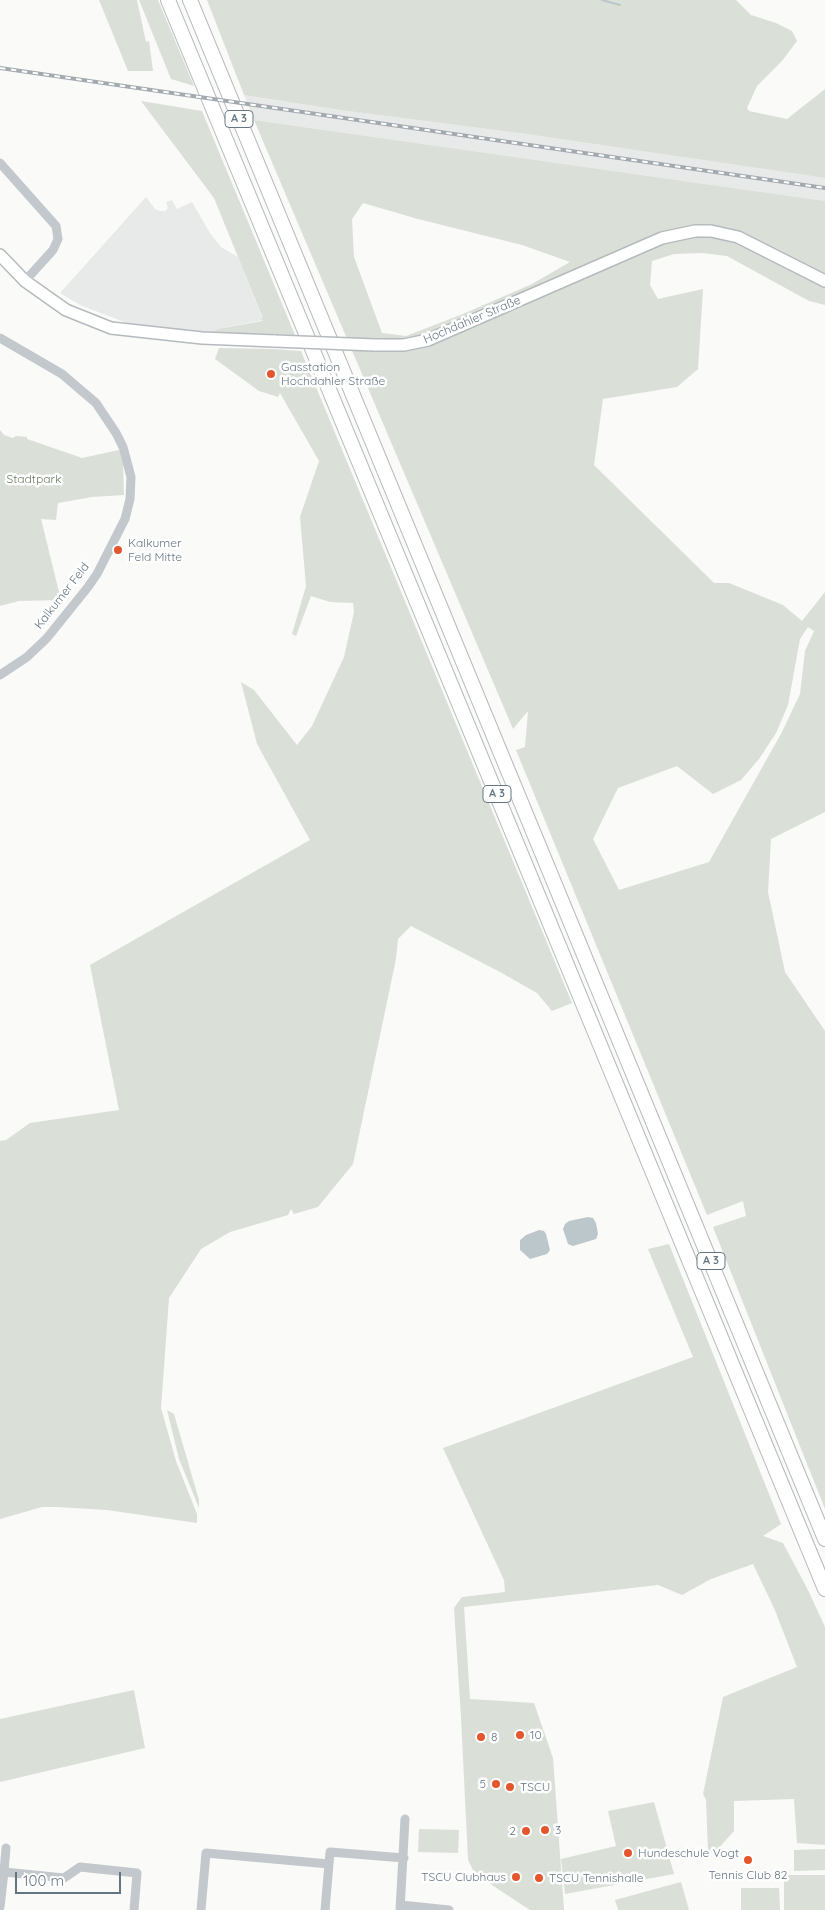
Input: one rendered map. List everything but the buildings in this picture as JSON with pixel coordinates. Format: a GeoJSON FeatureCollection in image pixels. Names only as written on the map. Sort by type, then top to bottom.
{"type":"FeatureCollection","features":[{"type":"Feature","properties":{"kind":"highway","name":"A 3"},"geometry":{"type":"LineString","coordinates":[[168,0],[825,1589]]}},
{"type":"Feature","properties":{"kind":"highway","name":"A 3"},"geometry":{"type":"LineString","coordinates":[[190,0],[825,1539]]}},
{"type":"Feature","properties":{"kind":"main road","name":"Hochdahler Straße"},"geometry":{"type":"LineString","coordinates":[[0,255],[25,281],[66,310],[111,328],[202,338],[375,345],[404,345],[428,340],[662,238],[695,231],[725,233],[745,240],[825,281]]}},
{"type":"Feature","properties":{"kind":"street"},"geometry":{"type":"LineString","coordinates":[[0,163],[56,226],[58,240],[53,250],[25,281]]}},
{"type":"Feature","properties":{"kind":"street","name":"Kalkumer Feld"},"geometry":{"type":"LineString","coordinates":[[0,338],[62,374],[96,403],[123,447],[131,477],[130,499],[124,519],[110,551],[92,580],[47,638],[27,657],[0,675]]}},
{"type":"Feature","properties":{"kind":"street"},"geometry":{"type":"LineString","coordinates":[[405,1819],[401,1908],[449,1910]]}},
{"type":"Feature","properties":{"kind":"street"},"geometry":{"type":"LineString","coordinates":[[0,1907],[6,1848]]}},
{"type":"Feature","properties":{"kind":"street"},"geometry":{"type":"LineString","coordinates":[[325,1910],[330,1852],[404,1858]]}},
{"type":"Feature","properties":{"kind":"street"},"geometry":{"type":"LineString","coordinates":[[202,1910],[206,1853],[329,1864]]}},
{"type":"Feature","properties":{"kind":"street"},"geometry":{"type":"LineString","coordinates":[[4,1872],[64,1878],[80,1867],[137,1873],[134,1910]]}},
{"type":"Feature","properties":{"kind":"shaded area"},"geometry":{"type":"Polygon","coordinates":[[[244,95],[825,178],[825,201],[254,120],[244,95]]]}},
{"type":"Feature","properties":{"kind":"shaded area"},"geometry":{"type":"Polygon","coordinates":[[[146,197],[155,209],[160,211],[165,211],[168,208],[166,202],[172,200],[177,209],[192,202],[210,233],[221,247],[238,257],[263,320],[218,329],[214,332],[132,325],[80,305],[60,293],[146,197]]]}},
{"type":"Feature","properties":{"kind":"shaded area"},"geometry":{"type":"Polygon","coordinates":[[[588,1217],[593,1218],[596,1223],[598,1234],[596,1239],[573,1246],[568,1244],[563,1229],[565,1224],[569,1221],[588,1217]]]}},
{"type":"Feature","properties":{"kind":"shaded area"},"geometry":{"type":"Polygon","coordinates":[[[539,1230],[544,1231],[546,1234],[550,1250],[547,1254],[530,1259],[520,1250],[520,1240],[526,1235],[539,1230]]]}},
{"type":"Feature","properties":{"kind":"green space"},"geometry":{"type":"Polygon","coordinates":[[[99,0],[137,0],[146,42],[149,41],[153,71],[128,71],[99,0]]]}},
{"type":"Feature","properties":{"kind":"green space"},"geometry":{"type":"Polygon","coordinates":[[[139,0],[158,0],[194,86],[171,79],[139,0]]]}},
{"type":"Feature","properties":{"kind":"green space"},"geometry":{"type":"Polygon","coordinates":[[[207,0],[736,0],[751,15],[776,23],[792,31],[797,41],[782,61],[757,86],[747,108],[749,111],[787,119],[825,89],[825,178],[244,95],[207,0]]]}},
{"type":"Feature","properties":{"kind":"green space"},"geometry":{"type":"Polygon","coordinates":[[[141,101],[202,111],[295,335],[214,332],[218,329],[262,321],[262,316],[214,198],[141,101]]]}},
{"type":"Feature","properties":{"kind":"green space"},"geometry":{"type":"Polygon","coordinates":[[[254,120],[825,201],[825,305],[809,301],[727,256],[702,253],[674,254],[652,261],[650,285],[658,299],[703,289],[698,369],[677,387],[603,399],[594,465],[714,583],[729,583],[783,605],[802,621],[825,592],[825,812],[771,839],[768,892],[785,972],[825,1031],[825,1509],[713,1227],[746,1216],[743,1201],[707,1215],[516,750],[525,747],[528,711],[513,729],[254,120]],[[363,203],[352,219],[354,257],[382,333],[406,336],[532,284],[570,262],[522,245],[363,203]],[[808,627],[800,639],[788,705],[776,733],[759,759],[741,780],[713,794],[677,766],[618,788],[593,839],[619,890],[709,862],[782,732],[800,694],[805,651],[814,631],[808,627]]]}},
{"type":"Feature","properties":{"kind":"green space"},"geometry":{"type":"Polygon","coordinates":[[[219,348],[301,351],[572,1003],[552,1011],[537,993],[411,926],[398,939],[396,959],[353,1164],[318,1207],[294,1214],[291,1209],[288,1215],[230,1232],[201,1249],[169,1298],[161,1408],[176,1461],[197,1514],[197,1523],[107,1510],[57,1507],[42,1507],[0,1519],[0,1141],[6,1140],[30,1123],[119,1110],[90,965],[310,840],[257,744],[241,682],[254,690],[297,745],[312,726],[344,657],[354,612],[353,603],[330,602],[311,596],[296,636],[292,634],[306,586],[300,517],[319,461],[280,393],[278,397],[259,391],[215,359],[219,348]]]}},
{"type":"Feature","properties":{"kind":"green space","name":"Stadtpark"},"geometry":{"type":"Polygon","coordinates":[[[0,430],[4,435],[13,438],[16,436],[27,437],[27,439],[82,458],[119,450],[123,464],[124,495],[92,497],[58,503],[56,520],[41,519],[61,600],[19,601],[0,606],[0,430]]]}},
{"type":"Feature","properties":{"kind":"green space"},"geometry":{"type":"Polygon","coordinates":[[[669,1244],[781,1524],[763,1536],[783,1543],[825,1627],[825,1845],[797,1843],[794,1799],[734,1801],[734,1831],[717,1850],[708,1850],[706,1800],[703,1794],[723,1697],[797,1667],[774,1608],[753,1564],[711,1579],[682,1595],[658,1585],[464,1607],[470,1699],[534,1703],[553,1758],[564,1910],[530,1910],[475,1874],[468,1860],[454,1608],[462,1597],[505,1592],[504,1580],[443,1448],[693,1357],[648,1249],[669,1244]]]}},
{"type":"Feature","properties":{"kind":"green space"},"geometry":{"type":"Polygon","coordinates":[[[167,1410],[174,1414],[199,1500],[199,1508],[179,1459],[167,1410]]]}},
{"type":"Feature","properties":{"kind":"green space"},"geometry":{"type":"Polygon","coordinates":[[[134,1690],[145,1748],[0,1782],[0,1719],[134,1690]]]}},
{"type":"Feature","properties":{"kind":"green space","name":"Hundeschule Vogt"},"geometry":{"type":"Polygon","coordinates":[[[654,1802],[674,1874],[565,1894],[561,1859],[616,1846],[608,1811],[654,1802]]]}},
{"type":"Feature","properties":{"kind":"green space"},"geometry":{"type":"Polygon","coordinates":[[[419,1829],[459,1830],[458,1853],[418,1852],[419,1829]]]}},
{"type":"Feature","properties":{"kind":"green space"},"geometry":{"type":"Polygon","coordinates":[[[825,1849],[825,1870],[794,1871],[794,1850],[825,1849]]]}},
{"type":"Feature","properties":{"kind":"green space"},"geometry":{"type":"Polygon","coordinates":[[[784,1875],[825,1875],[825,1910],[784,1910],[784,1875]]]}},
{"type":"Feature","properties":{"kind":"green space"},"geometry":{"type":"Polygon","coordinates":[[[681,1882],[689,1910],[618,1910],[615,1900],[681,1882]]]}},
{"type":"Feature","properties":{"kind":"green space"},"geometry":{"type":"Polygon","coordinates":[[[741,1888],[779,1888],[780,1910],[741,1910],[741,1888]]]}},
{"type":"Feature","properties":{"kind":"waterway"},"geometry":{"type":"LineString","coordinates":[[602,0],[620,5]]}},
{"type":"Feature","properties":{"kind":"railway"},"geometry":{"type":"LineString","coordinates":[[0,68],[825,188]]}},
{"type":"Feature","properties":{"kind":"place","name":"Gasstation Hochdahler Straße"},"geometry":{"type":"Point","coordinates":[271,374]}},
{"type":"Feature","properties":{"kind":"place","name":"Kalkumer Feld Mitte"},"geometry":{"type":"Point","coordinates":[118,550]}},
{"type":"Feature","properties":{"kind":"place","name":"10"},"geometry":{"type":"Point","coordinates":[520,1735]}},
{"type":"Feature","properties":{"kind":"place","name":"8"},"geometry":{"type":"Point","coordinates":[481,1737]}},
{"type":"Feature","properties":{"kind":"place","name":"5"},"geometry":{"type":"Point","coordinates":[496,1784]}},
{"type":"Feature","properties":{"kind":"place","name":"TSCU"},"geometry":{"type":"Point","coordinates":[510,1787]}},
{"type":"Feature","properties":{"kind":"place","name":"3"},"geometry":{"type":"Point","coordinates":[545,1830]}},
{"type":"Feature","properties":{"kind":"place","name":"2"},"geometry":{"type":"Point","coordinates":[526,1831]}},
{"type":"Feature","properties":{"kind":"place","name":"Hundeschule Vogt"},"geometry":{"type":"Point","coordinates":[628,1853]}},
{"type":"Feature","properties":{"kind":"place","name":"Tennis Club 82"},"geometry":{"type":"Point","coordinates":[748,1860]}},
{"type":"Feature","properties":{"kind":"place","name":"TSCU Clubhaus"},"geometry":{"type":"Point","coordinates":[516,1877]}},
{"type":"Feature","properties":{"kind":"place","name":"TSCU Tennishalle"},"geometry":{"type":"Point","coordinates":[539,1878]}}]}
